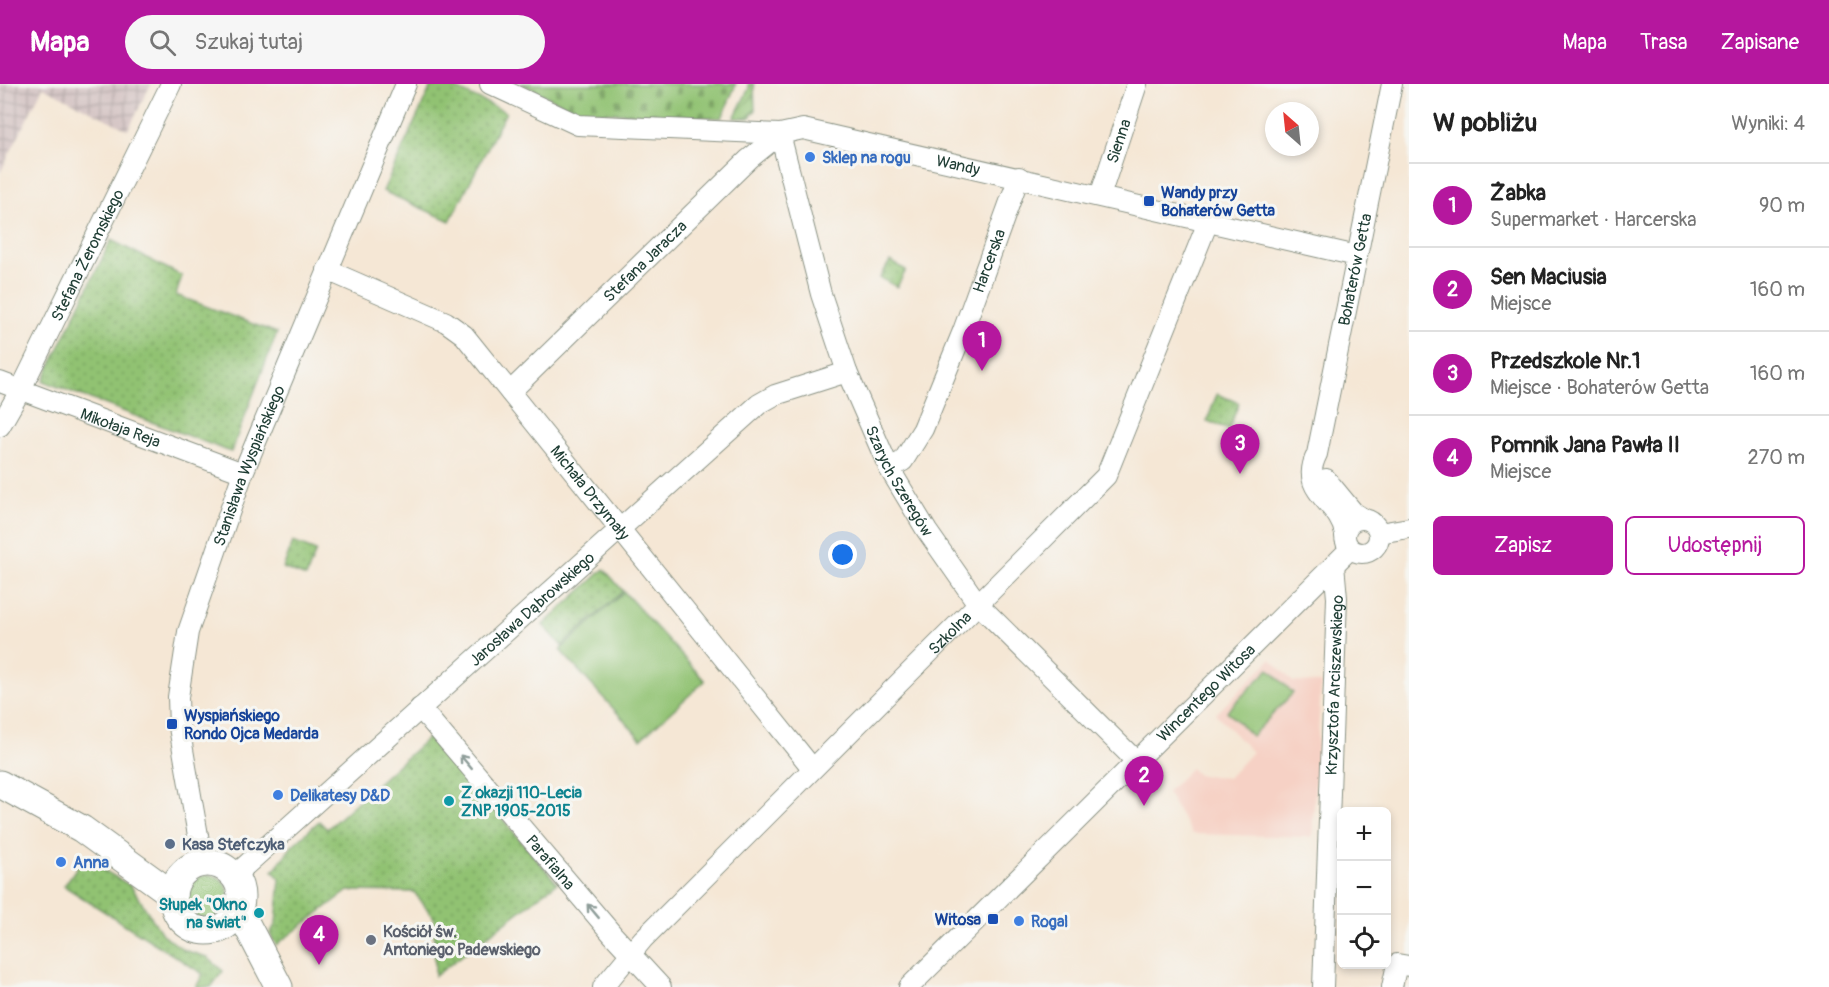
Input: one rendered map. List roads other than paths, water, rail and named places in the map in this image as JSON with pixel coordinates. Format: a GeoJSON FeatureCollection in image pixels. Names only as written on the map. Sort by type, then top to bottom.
{"type":"FeatureCollection","features":[{"type":"Feature","properties":{"kind":"street","name":"Stefana Żeromskiego"},"geometry":{"type":"LineString","coordinates":[[0,426],[20,391],[171,84]]}},
{"type":"Feature","properties":{"kind":"street","name":"Stanisława Wyspiańskiego"},"geometry":{"type":"LineString","coordinates":[[195,867],[179,727],[182,664],[201,590],[243,473],[406,84]]}},
{"type":"Feature","properties":{"kind":"street","name":"Wandy"},"geometry":{"type":"LineString","coordinates":[[490,84],[578,125],[780,134],[803,129],[1357,256]]}},
{"type":"Feature","properties":{"kind":"street","name":"Sienna"},"geometry":{"type":"LineString","coordinates":[[1100,196],[1137,84]]}},
{"type":"Feature","properties":{"kind":"street","name":"Bohaterów Getta"},"geometry":{"type":"LineString","coordinates":[[1347,541],[1343,522],[1312,482],[1311,470],[1317,454],[1392,84]]}},
{"type":"Feature","properties":{"kind":"street","name":"Szarych Szeregów"},"geometry":{"type":"LineString","coordinates":[[780,134],[821,294],[847,372],[890,468],[933,540],[978,604],[1135,760]]}},
{"type":"Feature","properties":{"kind":"street","name":"Stefana Jaracza"},"geometry":{"type":"LineString","coordinates":[[510,392],[749,159],[780,134]]}},
{"type":"Feature","properties":{"kind":"street","name":"Harcerska"},"geometry":{"type":"LineString","coordinates":[[890,468],[903,461],[923,429],[967,321],[1019,177]]}},
{"type":"Feature","properties":{"kind":"street","name":"Szkolna"},"geometry":{"type":"LineString","coordinates":[[603,987],[643,939],[1106,477],[1208,222]]}},
{"type":"Feature","properties":{"kind":"street","name":"Michała Drzymały"},"geometry":{"type":"LineString","coordinates":[[327,270],[456,328],[812,768]]}},
{"type":"Feature","properties":{"kind":"street","name":"Jarosława Dąbrowskiego"},"geometry":{"type":"LineString","coordinates":[[234,876],[766,398],[847,372]]}},
{"type":"Feature","properties":{"kind":"street","name":"Mikołaja Reja"},"geometry":{"type":"LineString","coordinates":[[0,382],[243,473]]}},
{"type":"Feature","properties":{"kind":"street"},"geometry":{"type":"LineString","coordinates":[[1317,454],[1328,484],[1354,513],[1374,524],[1379,533],[1377,544],[1370,552],[1360,554],[1347,541],[1350,524],[1364,519]]}},
{"type":"Feature","properties":{"kind":"street"},"geometry":{"type":"LineString","coordinates":[[1379,533],[1409,528]]}},
{"type":"Feature","properties":{"kind":"street","name":"Wincentego Witosa"},"geometry":{"type":"LineString","coordinates":[[909,987],[1135,760],[1334,566],[1347,541]]}},
{"type":"Feature","properties":{"kind":"street","name":"Krzysztofa Arciszewskiego"},"geometry":{"type":"LineString","coordinates":[[1323,987],[1337,598],[1334,566]]}},
{"type":"Feature","properties":{"kind":"street","name":"Parafialna"},"geometry":{"type":"LineString","coordinates":[[420,708],[661,987]]}},
{"type":"Feature","properties":{"kind":"street"},"geometry":{"type":"LineString","coordinates":[[0,784],[82,829],[174,895]]}},
{"type":"Feature","properties":{"kind":"street"},"geometry":{"type":"LineString","coordinates":[[82,829],[195,867],[224,868],[234,876],[241,897],[233,919],[215,930],[204,931],[183,921],[176,912],[174,895],[179,879],[195,867]]}},
{"type":"Feature","properties":{"kind":"street"},"geometry":{"type":"LineString","coordinates":[[238,910],[278,987]]}},
{"type":"Feature","properties":{"kind":"street"},"geometry":{"type":"LineString","coordinates":[[215,930],[278,987]]}},
{"type":"Feature","properties":{"kind":"street"},"geometry":{"type":"LineString","coordinates":[[1392,987],[1397,964],[1409,966]]}},
{"type":"Feature","properties":{"kind":"place","name":"Sklep na rogu"},"geometry":{"type":"Point","coordinates":[810,157]}},
{"type":"Feature","properties":{"kind":"place","name":"Wandy przy Bohaterów Getta"},"geometry":{"type":"Point","coordinates":[1149,201]}},
{"type":"Feature","properties":{"kind":"place","name":"Żabka"},"geometry":{"type":"Point","coordinates":[982,371]}},
{"type":"Feature","properties":{"kind":"place","name":"Przedszkole Nr.1"},"geometry":{"type":"Point","coordinates":[1240,474]}},
{"type":"Feature","properties":{"kind":"place","name":"Wyspiańskiego Rondo Ojca Medarda"},"geometry":{"type":"Point","coordinates":[172,724]}},
{"type":"Feature","properties":{"kind":"place","name":"Delikatesy D&D"},"geometry":{"type":"Point","coordinates":[278,795]}},
{"type":"Feature","properties":{"kind":"place","name":"Z okazji 110-Lecia ZNP 1905-2015"},"geometry":{"type":"Point","coordinates":[449,801]}},
{"type":"Feature","properties":{"kind":"place","name":"Sen Maciusia"},"geometry":{"type":"Point","coordinates":[1144,806]}},
{"type":"Feature","properties":{"kind":"place","name":"Kasa Stefczyka"},"geometry":{"type":"Point","coordinates":[170,844]}},
{"type":"Feature","properties":{"kind":"place","name":"Anna"},"geometry":{"type":"Point","coordinates":[61,862]}},
{"type":"Feature","properties":{"kind":"place","name":"Słupek \"Okno na świat\""},"geometry":{"type":"Point","coordinates":[259,913]}},
{"type":"Feature","properties":{"kind":"place","name":"Witosa"},"geometry":{"type":"Point","coordinates":[993,919]}},
{"type":"Feature","properties":{"kind":"place","name":"Rogal"},"geometry":{"type":"Point","coordinates":[1019,921]}},
{"type":"Feature","properties":{"kind":"place","name":"Kościół św. Antoniego Padewskiego"},"geometry":{"type":"Point","coordinates":[371,940]}},
{"type":"Feature","properties":{"kind":"place","name":"Pomnik Jana Pawła II"},"geometry":{"type":"Point","coordinates":[319,965]}}]}
